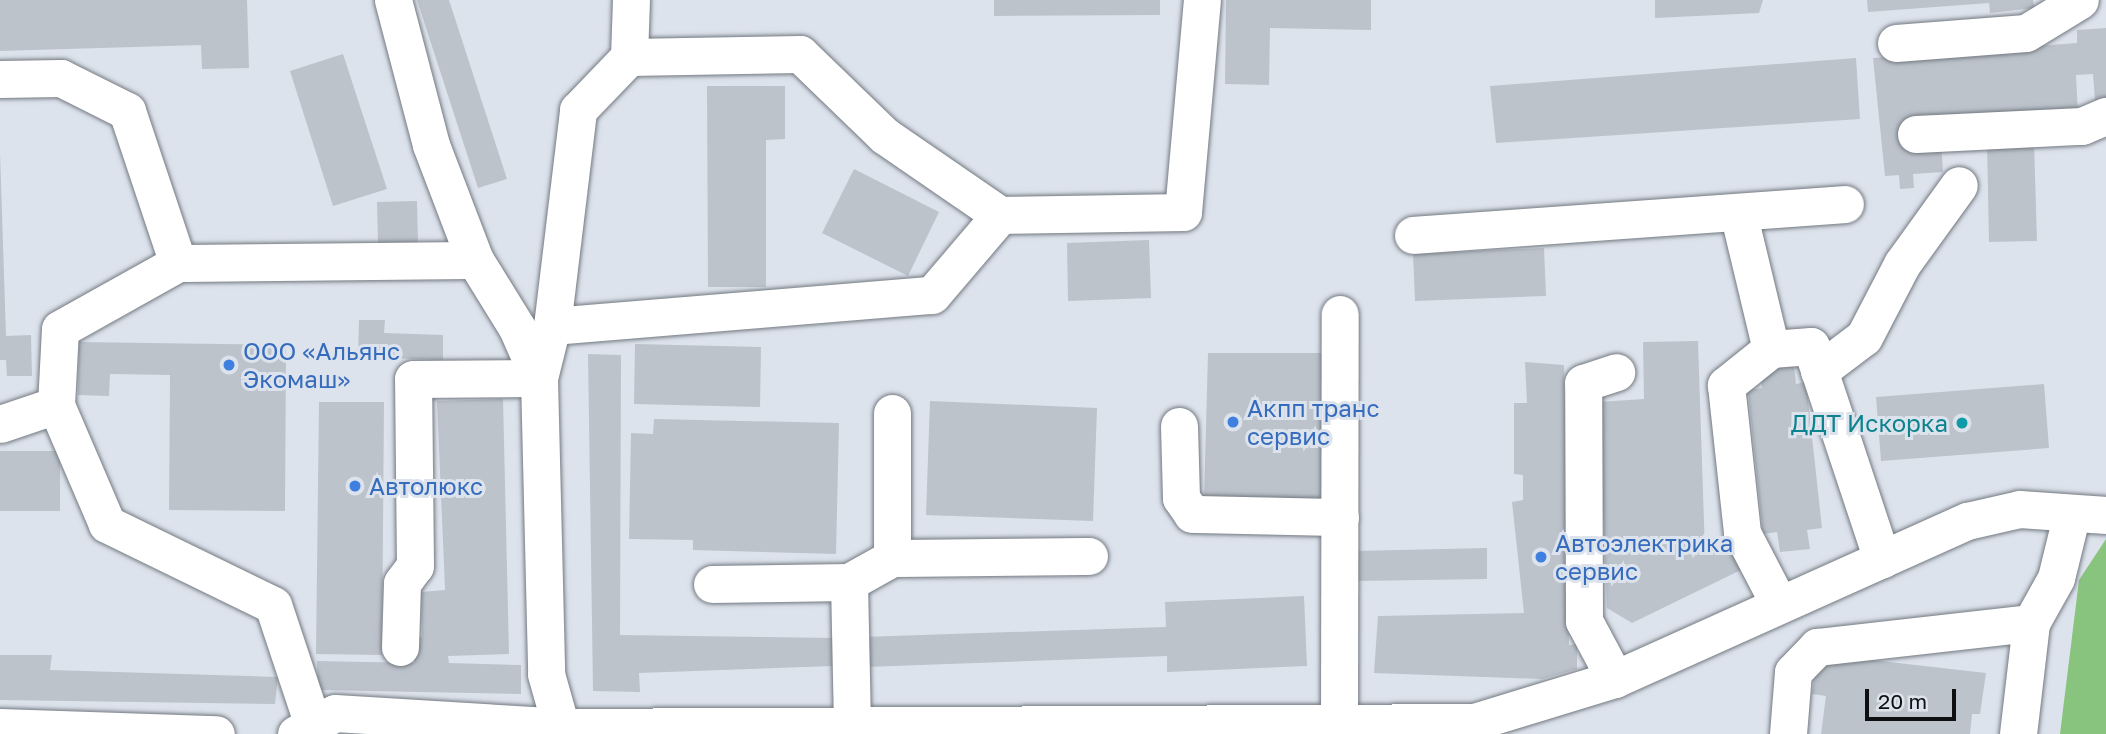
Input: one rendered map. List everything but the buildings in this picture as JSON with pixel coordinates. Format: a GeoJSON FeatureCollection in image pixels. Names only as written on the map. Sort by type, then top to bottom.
{"type":"FeatureCollection","features":[{"type":"Feature","properties":{"kind":"street"},"geometry":{"type":"LineString","coordinates":[[393,0],[431,145],[475,260],[517,328],[539,378]]}},
{"type":"Feature","properties":{"kind":"street"},"geometry":{"type":"LineString","coordinates":[[560,730],[546,674],[539,378],[552,326],[578,110],[629,57],[631,0]]}},
{"type":"Feature","properties":{"kind":"street"},"geometry":{"type":"LineString","coordinates":[[629,57],[800,54],[885,136],[1000,215],[1183,212],[1202,0]]}},
{"type":"Feature","properties":{"kind":"street"},"geometry":{"type":"LineString","coordinates":[[1896,43],[2026,33],[2080,0]]}},
{"type":"Feature","properties":{"kind":"street"},"geometry":{"type":"LineString","coordinates":[[0,79],[61,78],[127,111],[178,263]]}},
{"type":"Feature","properties":{"kind":"street"},"geometry":{"type":"LineString","coordinates":[[1916,134],[2082,125],[2106,116]]}},
{"type":"Feature","properties":{"kind":"street"},"geometry":{"type":"LineString","coordinates":[[1819,371],[1864,337],[1902,264],[1959,185]]}},
{"type":"Feature","properties":{"kind":"street"},"geometry":{"type":"LineString","coordinates":[[1413,235],[1845,204]]}},
{"type":"Feature","properties":{"kind":"street"},"geometry":{"type":"LineString","coordinates":[[1738,212],[1772,349]]}},
{"type":"Feature","properties":{"kind":"street"},"geometry":{"type":"LineString","coordinates":[[552,326],[932,295],[1000,215]]}},
{"type":"Feature","properties":{"kind":"street"},"geometry":{"type":"LineString","coordinates":[[475,260],[178,263],[60,329],[56,405],[107,524],[273,605],[304,729],[335,713],[560,730],[852,725],[1353,726],[1474,722],[1615,679],[1967,521],[2020,509],[2089,514],[2031,623],[2018,734]]}},
{"type":"Feature","properties":{"kind":"street"},"geometry":{"type":"LineString","coordinates":[[1340,314],[1340,517],[1353,726]]}},
{"type":"Feature","properties":{"kind":"street"},"geometry":{"type":"LineString","coordinates":[[1779,604],[1742,534],[1726,385],[1772,349],[1811,346],[1882,559]]}},
{"type":"Feature","properties":{"kind":"street"},"geometry":{"type":"LineString","coordinates":[[1615,679],[1584,621],[1583,383],[1616,372]]}},
{"type":"Feature","properties":{"kind":"street"},"geometry":{"type":"LineString","coordinates":[[400,647],[402,583],[415,566],[413,379],[539,378]]}},
{"type":"Feature","properties":{"kind":"street"},"geometry":{"type":"LineString","coordinates":[[0,424],[56,405]]}},
{"type":"Feature","properties":{"kind":"street"},"geometry":{"type":"LineString","coordinates":[[892,413],[892,558]]}},
{"type":"Feature","properties":{"kind":"street"},"geometry":{"type":"LineString","coordinates":[[1179,426],[1181,498],[1192,514],[1340,517]]}},
{"type":"Feature","properties":{"kind":"street"},"geometry":{"type":"LineString","coordinates":[[712,584],[849,583],[892,558],[1089,556]]}},
{"type":"Feature","properties":{"kind":"street"},"geometry":{"type":"LineString","coordinates":[[849,583],[852,725]]}},
{"type":"Feature","properties":{"kind":"street"},"geometry":{"type":"LineString","coordinates":[[1788,734],[1793,673],[1817,647],[2031,623]]}},
{"type":"Feature","properties":{"kind":"street"},"geometry":{"type":"LineString","coordinates":[[0,727],[216,734]]}},
{"type":"Feature","properties":{"kind":"green space"},"geometry":{"type":"Polygon","coordinates":[[[2106,539],[2106,734],[2060,734],[2079,580],[2106,539]]]}},
{"type":"Feature","properties":{"kind":"place","name":"ООО «Альянс Экомаш»"},"geometry":{"type":"Point","coordinates":[229,365]}},
{"type":"Feature","properties":{"kind":"place","name":"Акпп транс сервис"},"geometry":{"type":"Point","coordinates":[1233,422]}},
{"type":"Feature","properties":{"kind":"place","name":"ДДТ Искорка"},"geometry":{"type":"Point","coordinates":[1962,423]}},
{"type":"Feature","properties":{"kind":"place","name":"Автолюкс"},"geometry":{"type":"Point","coordinates":[355,486]}},
{"type":"Feature","properties":{"kind":"place","name":"Автоэлектрика сервис"},"geometry":{"type":"Point","coordinates":[1541,557]}}]}
